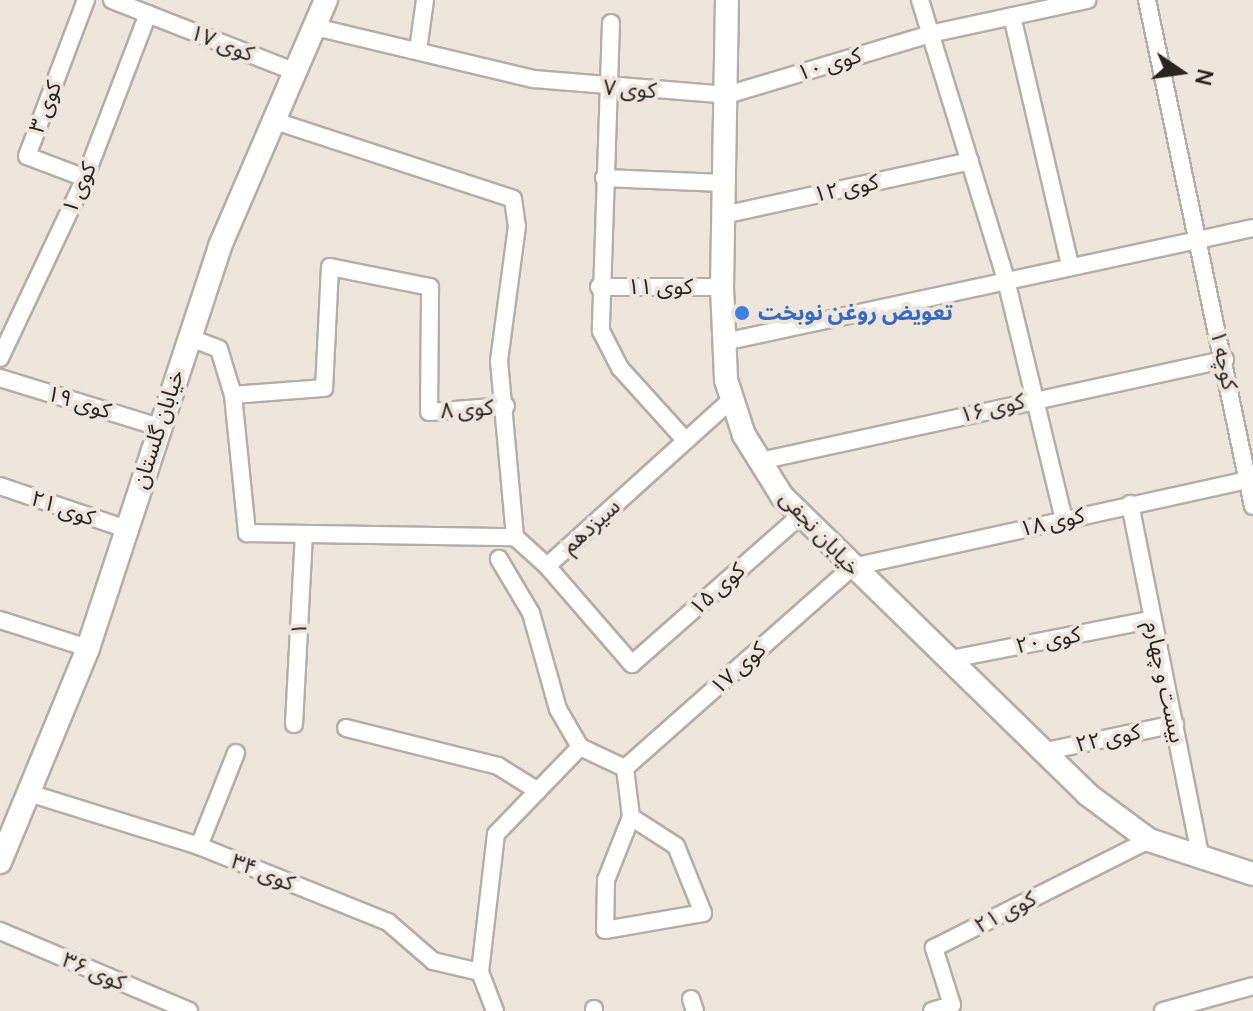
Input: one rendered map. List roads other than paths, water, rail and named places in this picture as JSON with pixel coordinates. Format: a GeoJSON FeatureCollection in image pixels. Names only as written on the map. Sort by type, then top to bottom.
{"type":"FeatureCollection","features":[{"type":"Feature","properties":{"kind":"street","name":"کوی ۳"},"geometry":{"type":"LineString","coordinates":[[85,178],[27,156],[86,0]]}},
{"type":"Feature","properties":{"kind":"street","name":"کوی ۱۷"},"geometry":{"type":"LineString","coordinates":[[112,0],[296,72]]}},
{"type":"Feature","properties":{"kind":"street","name":"خیابان گلستان"},"geometry":{"type":"LineString","coordinates":[[0,862],[32,794],[88,648],[188,337],[326,0]]}},
{"type":"Feature","properties":{"kind":"street"},"geometry":{"type":"LineString","coordinates":[[418,50],[425,0]]}},
{"type":"Feature","properties":{"kind":"street","name":"خیابان نجفی"},"geometry":{"type":"LineString","coordinates":[[727,0],[722,287],[724,342],[732,399],[760,461],[801,515],[1042,752],[1149,840],[1201,860],[1252,870]]}},
{"type":"Feature","properties":{"kind":"street"},"geometry":{"type":"LineString","coordinates":[[920,0],[1006,280],[1064,519]]}},
{"type":"Feature","properties":{"kind":"street","name":"کوی ۱۰"},"geometry":{"type":"LineString","coordinates":[[727,95],[930,34],[1087,0]]}},
{"type":"Feature","properties":{"kind":"street","name":"کوچه ۱"},"geometry":{"type":"LineString","coordinates":[[1147,0],[1195,240],[1225,360],[1253,506]]}},
{"type":"Feature","properties":{"kind":"street","name":"کوی ۱"},"geometry":{"type":"LineString","coordinates":[[0,358],[85,178],[148,14]]}},
{"type":"Feature","properties":{"kind":"street"},"geometry":{"type":"LineString","coordinates":[[1012,16],[1070,266]]}},
{"type":"Feature","properties":{"kind":"street"},"geometry":{"type":"LineString","coordinates":[[611,23],[599,287],[601,331],[620,368],[686,441]]}},
{"type":"Feature","properties":{"kind":"street","name":"کوی ۷"},"geometry":{"type":"LineString","coordinates":[[315,27],[534,79],[610,88],[727,95]]}},
{"type":"Feature","properties":{"kind":"street"},"geometry":{"type":"LineString","coordinates":[[275,121],[513,199],[517,226],[499,361],[506,406],[515,537]]}},
{"type":"Feature","properties":{"kind":"street","name":"کوی ۱۲"},"geometry":{"type":"LineString","coordinates":[[723,215],[970,161]]}},
{"type":"Feature","properties":{"kind":"street"},"geometry":{"type":"LineString","coordinates":[[604,178],[723,183]]}},
{"type":"Feature","properties":{"kind":"street"},"geometry":{"type":"LineString","coordinates":[[724,342],[1253,228]]}},
{"type":"Feature","properties":{"kind":"street","name":"کوی ۸"},"geometry":{"type":"LineString","coordinates":[[233,395],[324,388],[330,267],[430,287],[429,412],[506,406]]}},
{"type":"Feature","properties":{"kind":"street","name":"کوی ۱۱"},"geometry":{"type":"LineString","coordinates":[[599,287],[722,287]]}},
{"type":"Feature","properties":{"kind":"street"},"geometry":{"type":"LineString","coordinates":[[188,337],[219,349],[233,395],[247,533],[515,537],[547,566]]}},
{"type":"Feature","properties":{"kind":"street","name":"کوی ۱۶"},"geometry":{"type":"LineString","coordinates":[[760,461],[1036,398],[1225,360]]}},
{"type":"Feature","properties":{"kind":"street","name":"کوی ۱۹"},"geometry":{"type":"LineString","coordinates":[[0,378],[159,427]]}},
{"type":"Feature","properties":{"kind":"street","name":"سیزدهم"},"geometry":{"type":"LineString","coordinates":[[632,664],[547,566],[732,399]]}},
{"type":"Feature","properties":{"kind":"street","name":"کوی ۱۸"},"geometry":{"type":"LineString","coordinates":[[852,567],[1250,480]]}},
{"type":"Feature","properties":{"kind":"street","name":"کوی ۲۱"},"geometry":{"type":"LineString","coordinates":[[0,486],[126,529]]}},
{"type":"Feature","properties":{"kind":"street","name":"بیست و چهارم"},"geometry":{"type":"LineString","coordinates":[[1130,504],[1150,620],[1175,724],[1201,860]]}},
{"type":"Feature","properties":{"kind":"street","name":"کوی ۱۵"},"geometry":{"type":"LineString","coordinates":[[632,664],[801,515]]}},
{"type":"Feature","properties":{"kind":"street","name":"۱"},"geometry":{"type":"LineString","coordinates":[[294,724],[304,534]]}},
{"type":"Feature","properties":{"kind":"street"},"geometry":{"type":"LineString","coordinates":[[499,559],[531,613],[558,709],[580,747],[625,768],[631,817],[606,880],[605,930],[703,913],[676,846],[631,817]]}},
{"type":"Feature","properties":{"kind":"street","name":"کوی ۱۷"},"geometry":{"type":"LineString","coordinates":[[625,768],[852,567]]}},
{"type":"Feature","properties":{"kind":"street"},"geometry":{"type":"LineString","coordinates":[[0,620],[88,648]]}},
{"type":"Feature","properties":{"kind":"street","name":"کوی ۲۰"},"geometry":{"type":"LineString","coordinates":[[946,660],[1150,620]]}},
{"type":"Feature","properties":{"kind":"street","name":"کوی ۲۲"},"geometry":{"type":"LineString","coordinates":[[1042,752],[1175,724]]}},
{"type":"Feature","properties":{"kind":"street"},"geometry":{"type":"LineString","coordinates":[[346,728],[498,766],[538,791]]}},
{"type":"Feature","properties":{"kind":"street"},"geometry":{"type":"LineString","coordinates":[[495,1011],[480,972],[496,834],[580,747]]}},
{"type":"Feature","properties":{"kind":"street"},"geometry":{"type":"LineString","coordinates":[[199,846],[236,753]]}},
{"type":"Feature","properties":{"kind":"street","name":"کوی ۳۴"},"geometry":{"type":"LineString","coordinates":[[32,794],[199,846],[388,922],[433,961],[480,972]]}},
{"type":"Feature","properties":{"kind":"street","name":"کوی ۲۱"},"geometry":{"type":"LineString","coordinates":[[932,1011],[952,1005],[934,948],[1149,840]]}},
{"type":"Feature","properties":{"kind":"street","name":"کوی ۳۶"},"geometry":{"type":"LineString","coordinates":[[0,931],[189,1011]]}},
{"type":"Feature","properties":{"kind":"street"},"geometry":{"type":"LineString","coordinates":[[1163,1011],[1253,986]]}},
{"type":"Feature","properties":{"kind":"place","name":"تعویض روغن نوبخت"},"geometry":{"type":"Point","coordinates":[742,313]}}]}
